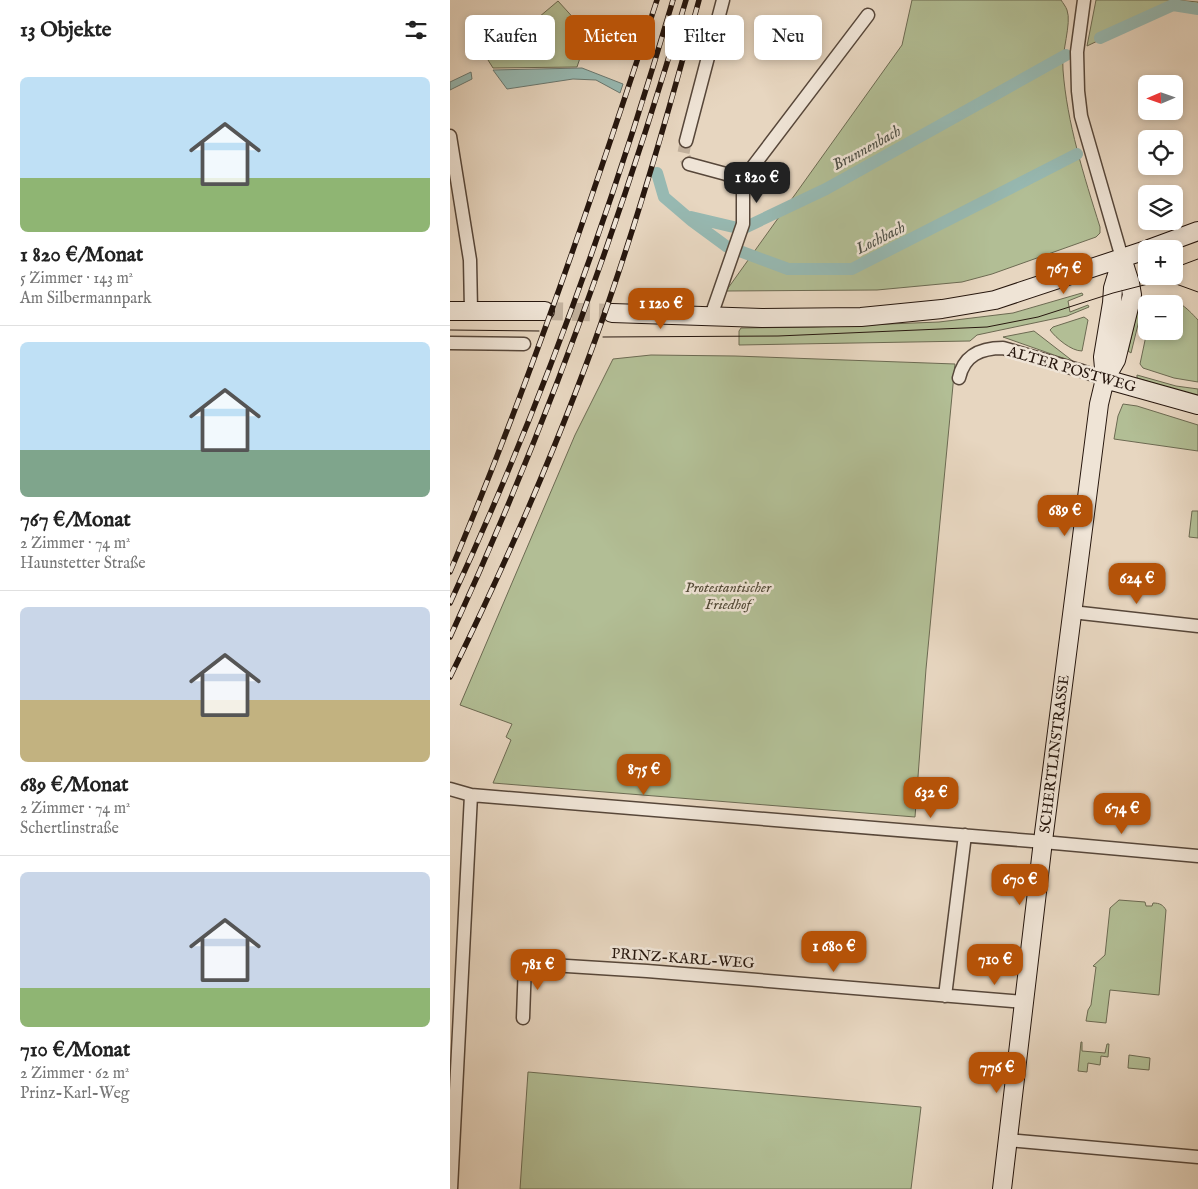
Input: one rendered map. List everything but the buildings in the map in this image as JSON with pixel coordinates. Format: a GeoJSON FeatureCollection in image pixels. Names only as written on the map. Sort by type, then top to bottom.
{"type":"FeatureCollection","features":[{"type":"Feature","properties":{"kind":"street"},"geometry":{"type":"LineString","coordinates":[[686,141],[723,0]]}},
{"type":"Feature","properties":{"kind":"street"},"geometry":{"type":"LineString","coordinates":[[1084,0],[1077,52],[1080,116],[1122,258]]}},
{"type":"Feature","properties":{"kind":"street"},"geometry":{"type":"LineString","coordinates":[[711,316],[740,234],[743,183],[868,15]]}},
{"type":"Feature","properties":{"kind":"street"},"geometry":{"type":"LineString","coordinates":[[450,136],[470,260],[471,310]]}},
{"type":"Feature","properties":{"kind":"street"},"geometry":{"type":"LineString","coordinates":[[689,164],[726,174],[743,183]]}},
{"type":"Feature","properties":{"kind":"street"},"geometry":{"type":"LineString","coordinates":[[1173,240],[1198,231]]}},
{"type":"Feature","properties":{"kind":"street"},"geometry":{"type":"LineString","coordinates":[[612,313],[762,318],[861,317],[954,308],[996,300],[1138,252]]}},
{"type":"Feature","properties":{"kind":"street","name":"SCHERTLINSTRASSE"},"geometry":{"type":"LineString","coordinates":[[1002,1189],[1043,842],[1099,404],[1104,379],[1103,357],[1113,288],[1122,258]]}},
{"type":"Feature","properties":{"kind":"street"},"geometry":{"type":"LineString","coordinates":[[450,311],[545,311]]}},
{"type":"Feature","properties":{"kind":"street"},"geometry":{"type":"LineString","coordinates":[[450,343],[524,344]]}},
{"type":"Feature","properties":{"kind":"street","name":"ALTER POSTWEG"},"geometry":{"type":"LineString","coordinates":[[959,378],[964,362],[990,348],[1004,348],[1104,379],[1198,404]]}},
{"type":"Feature","properties":{"kind":"street"},"geometry":{"type":"LineString","coordinates":[[1072,612],[1198,626]]}},
{"type":"Feature","properties":{"kind":"street"},"geometry":{"type":"LineString","coordinates":[[450,789],[471,795],[1198,856]]}},
{"type":"Feature","properties":{"kind":"street"},"geometry":{"type":"LineString","coordinates":[[451,1189],[452,1095],[471,795]]}},
{"type":"Feature","properties":{"kind":"street"},"geometry":{"type":"LineString","coordinates":[[945,996],[965,835]]}},
{"type":"Feature","properties":{"kind":"street","name":"PRINZ-KARL-WEG"},"geometry":{"type":"LineString","coordinates":[[523,1018],[522,963],[647,971],[1025,1002]]}},
{"type":"Feature","properties":{"kind":"street"},"geometry":{"type":"LineString","coordinates":[[1007,1140],[1198,1157]]}},
{"type":"Feature","properties":{"kind":"green space"},"geometry":{"type":"Polygon","coordinates":[[[912,0],[1061,0],[1067,9],[1068,16],[1063,70],[1068,110],[1082,169],[1100,227],[1100,233],[1096,237],[992,274],[962,282],[877,290],[726,291],[902,45],[912,0]]]}},
{"type":"Feature","properties":{"kind":"green space"},"geometry":{"type":"Polygon","coordinates":[[[1096,0],[1175,0],[1198,2],[1198,9],[1173,5],[1087,46],[1096,0]]]}},
{"type":"Feature","properties":{"kind":"green space"},"geometry":{"type":"Polygon","coordinates":[[[558,1],[571,15],[565,15],[565,60],[579,60],[577,67],[493,68],[488,60],[555,60],[555,15],[541,15],[558,1]]]}},
{"type":"Feature","properties":{"kind":"green space"},"geometry":{"type":"Polygon","coordinates":[[[1082,293],[1083,295],[1068,301],[1070,312],[1088,305],[1089,307],[1067,316],[977,335],[970,341],[739,345],[739,331],[741,328],[939,322],[1013,313],[1082,293]]]}},
{"type":"Feature","properties":{"kind":"green space"},"geometry":{"type":"Polygon","coordinates":[[[1183,306],[1198,320],[1198,382],[1174,378],[1143,368],[1140,364],[1145,340],[1183,340],[1183,306]]]}},
{"type":"Feature","properties":{"kind":"green space"},"geometry":{"type":"Polygon","coordinates":[[[1138,309],[1138,324],[1131,353],[1128,351],[1138,309]]]}},
{"type":"Feature","properties":{"kind":"green space"},"geometry":{"type":"Polygon","coordinates":[[[1084,317],[1088,320],[1082,351],[1069,346],[1050,330],[1053,327],[1084,317]]]}},
{"type":"Feature","properties":{"kind":"green space"},"geometry":{"type":"Polygon","coordinates":[[[1034,331],[1074,362],[1003,337],[1034,331]]]}},
{"type":"Feature","properties":{"kind":"green space","name":"Protestantischer Friedhof"},"geometry":{"type":"Polygon","coordinates":[[[651,355],[955,364],[926,669],[915,817],[493,783],[511,740],[506,737],[512,724],[460,705],[575,435],[613,359],[651,355]]]}},
{"type":"Feature","properties":{"kind":"green space"},"geometry":{"type":"Polygon","coordinates":[[[1137,375],[1176,386],[1198,389],[1198,397],[1137,378],[1137,375]]]}},
{"type":"Feature","properties":{"kind":"green space"},"geometry":{"type":"Polygon","coordinates":[[[1123,404],[1137,406],[1198,425],[1198,451],[1114,439],[1118,416],[1123,404]]]}},
{"type":"Feature","properties":{"kind":"green space"},"geometry":{"type":"Polygon","coordinates":[[[1192,511],[1198,511],[1198,538],[1189,537],[1192,511]]]}},
{"type":"Feature","properties":{"kind":"green space"},"geometry":{"type":"Polygon","coordinates":[[[1119,900],[1145,902],[1146,906],[1158,903],[1166,910],[1159,995],[1110,990],[1106,1023],[1086,1021],[1091,1005],[1096,967],[1093,966],[1105,955],[1110,908],[1119,900]]]}},
{"type":"Feature","properties":{"kind":"green space"},"geometry":{"type":"Polygon","coordinates":[[[1081,1042],[1082,1051],[1105,1053],[1107,1044],[1109,1044],[1108,1057],[1101,1056],[1100,1065],[1088,1063],[1087,1072],[1078,1071],[1081,1042]]]}},
{"type":"Feature","properties":{"kind":"green space"},"geometry":{"type":"Polygon","coordinates":[[[1129,1055],[1150,1058],[1149,1070],[1128,1068],[1129,1055]]]}},
{"type":"Feature","properties":{"kind":"green space"},"geometry":{"type":"Polygon","coordinates":[[[528,1072],[921,1107],[911,1189],[520,1189],[528,1072]]]}},
{"type":"Feature","properties":{"kind":"water"},"geometry":{"type":"Polygon","coordinates":[[[582,68],[623,84],[620,93],[596,80],[573,79],[507,89],[493,70],[582,68]]]}},
{"type":"Feature","properties":{"kind":"water"},"geometry":{"type":"Polygon","coordinates":[[[471,72],[472,79],[450,90],[450,82],[471,72]]]}},
{"type":"Feature","properties":{"kind":"waterway","name":"Brunnenbach"},"geometry":{"type":"LineString","coordinates":[[1100,38],[1173,5],[1198,9]]}},
{"type":"Feature","properties":{"kind":"waterway","name":"Brunnenbach"},"geometry":{"type":"LineString","coordinates":[[691,217],[742,229],[826,189],[1066,55]]}},
{"type":"Feature","properties":{"kind":"waterway","name":"Lochbach"},"geometry":{"type":"LineString","coordinates":[[657,173],[664,197],[726,246],[788,269],[852,269],[1077,154]]}},
{"type":"Feature","properties":{"kind":"tunnel"},"geometry":{"type":"LineString","coordinates":[[686,141],[683,155],[689,164]]}},
{"type":"Feature","properties":{"kind":"tunnel"},"geometry":{"type":"LineString","coordinates":[[545,311],[612,313]]}},
{"type":"Feature","properties":{"kind":"tram line"},"geometry":{"type":"LineString","coordinates":[[1183,265],[1198,259]]}},
{"type":"Feature","properties":{"kind":"tram line"},"geometry":{"type":"LineString","coordinates":[[603,337],[778,336],[987,327],[1038,317],[1148,284],[1176,284],[1198,292]]}},
{"type":"Feature","properties":{"kind":"tram line"},"geometry":{"type":"LineString","coordinates":[[450,330],[539,331]]}},
{"type":"Feature","properties":{"kind":"railway"},"geometry":{"type":"LineString","coordinates":[[450,572],[534,360],[657,0]]}},
{"type":"Feature","properties":{"kind":"railway"},"geometry":{"type":"LineString","coordinates":[[450,603],[514,456],[573,306],[626,154],[673,0]]}},
{"type":"Feature","properties":{"kind":"railway"},"geometry":{"type":"LineString","coordinates":[[450,637],[518,481],[580,323],[635,162],[686,0]]}},
{"type":"Feature","properties":{"kind":"railway"},"geometry":{"type":"LineString","coordinates":[[450,677],[517,533],[559,435],[597,336],[648,180],[699,0]]}}]}
